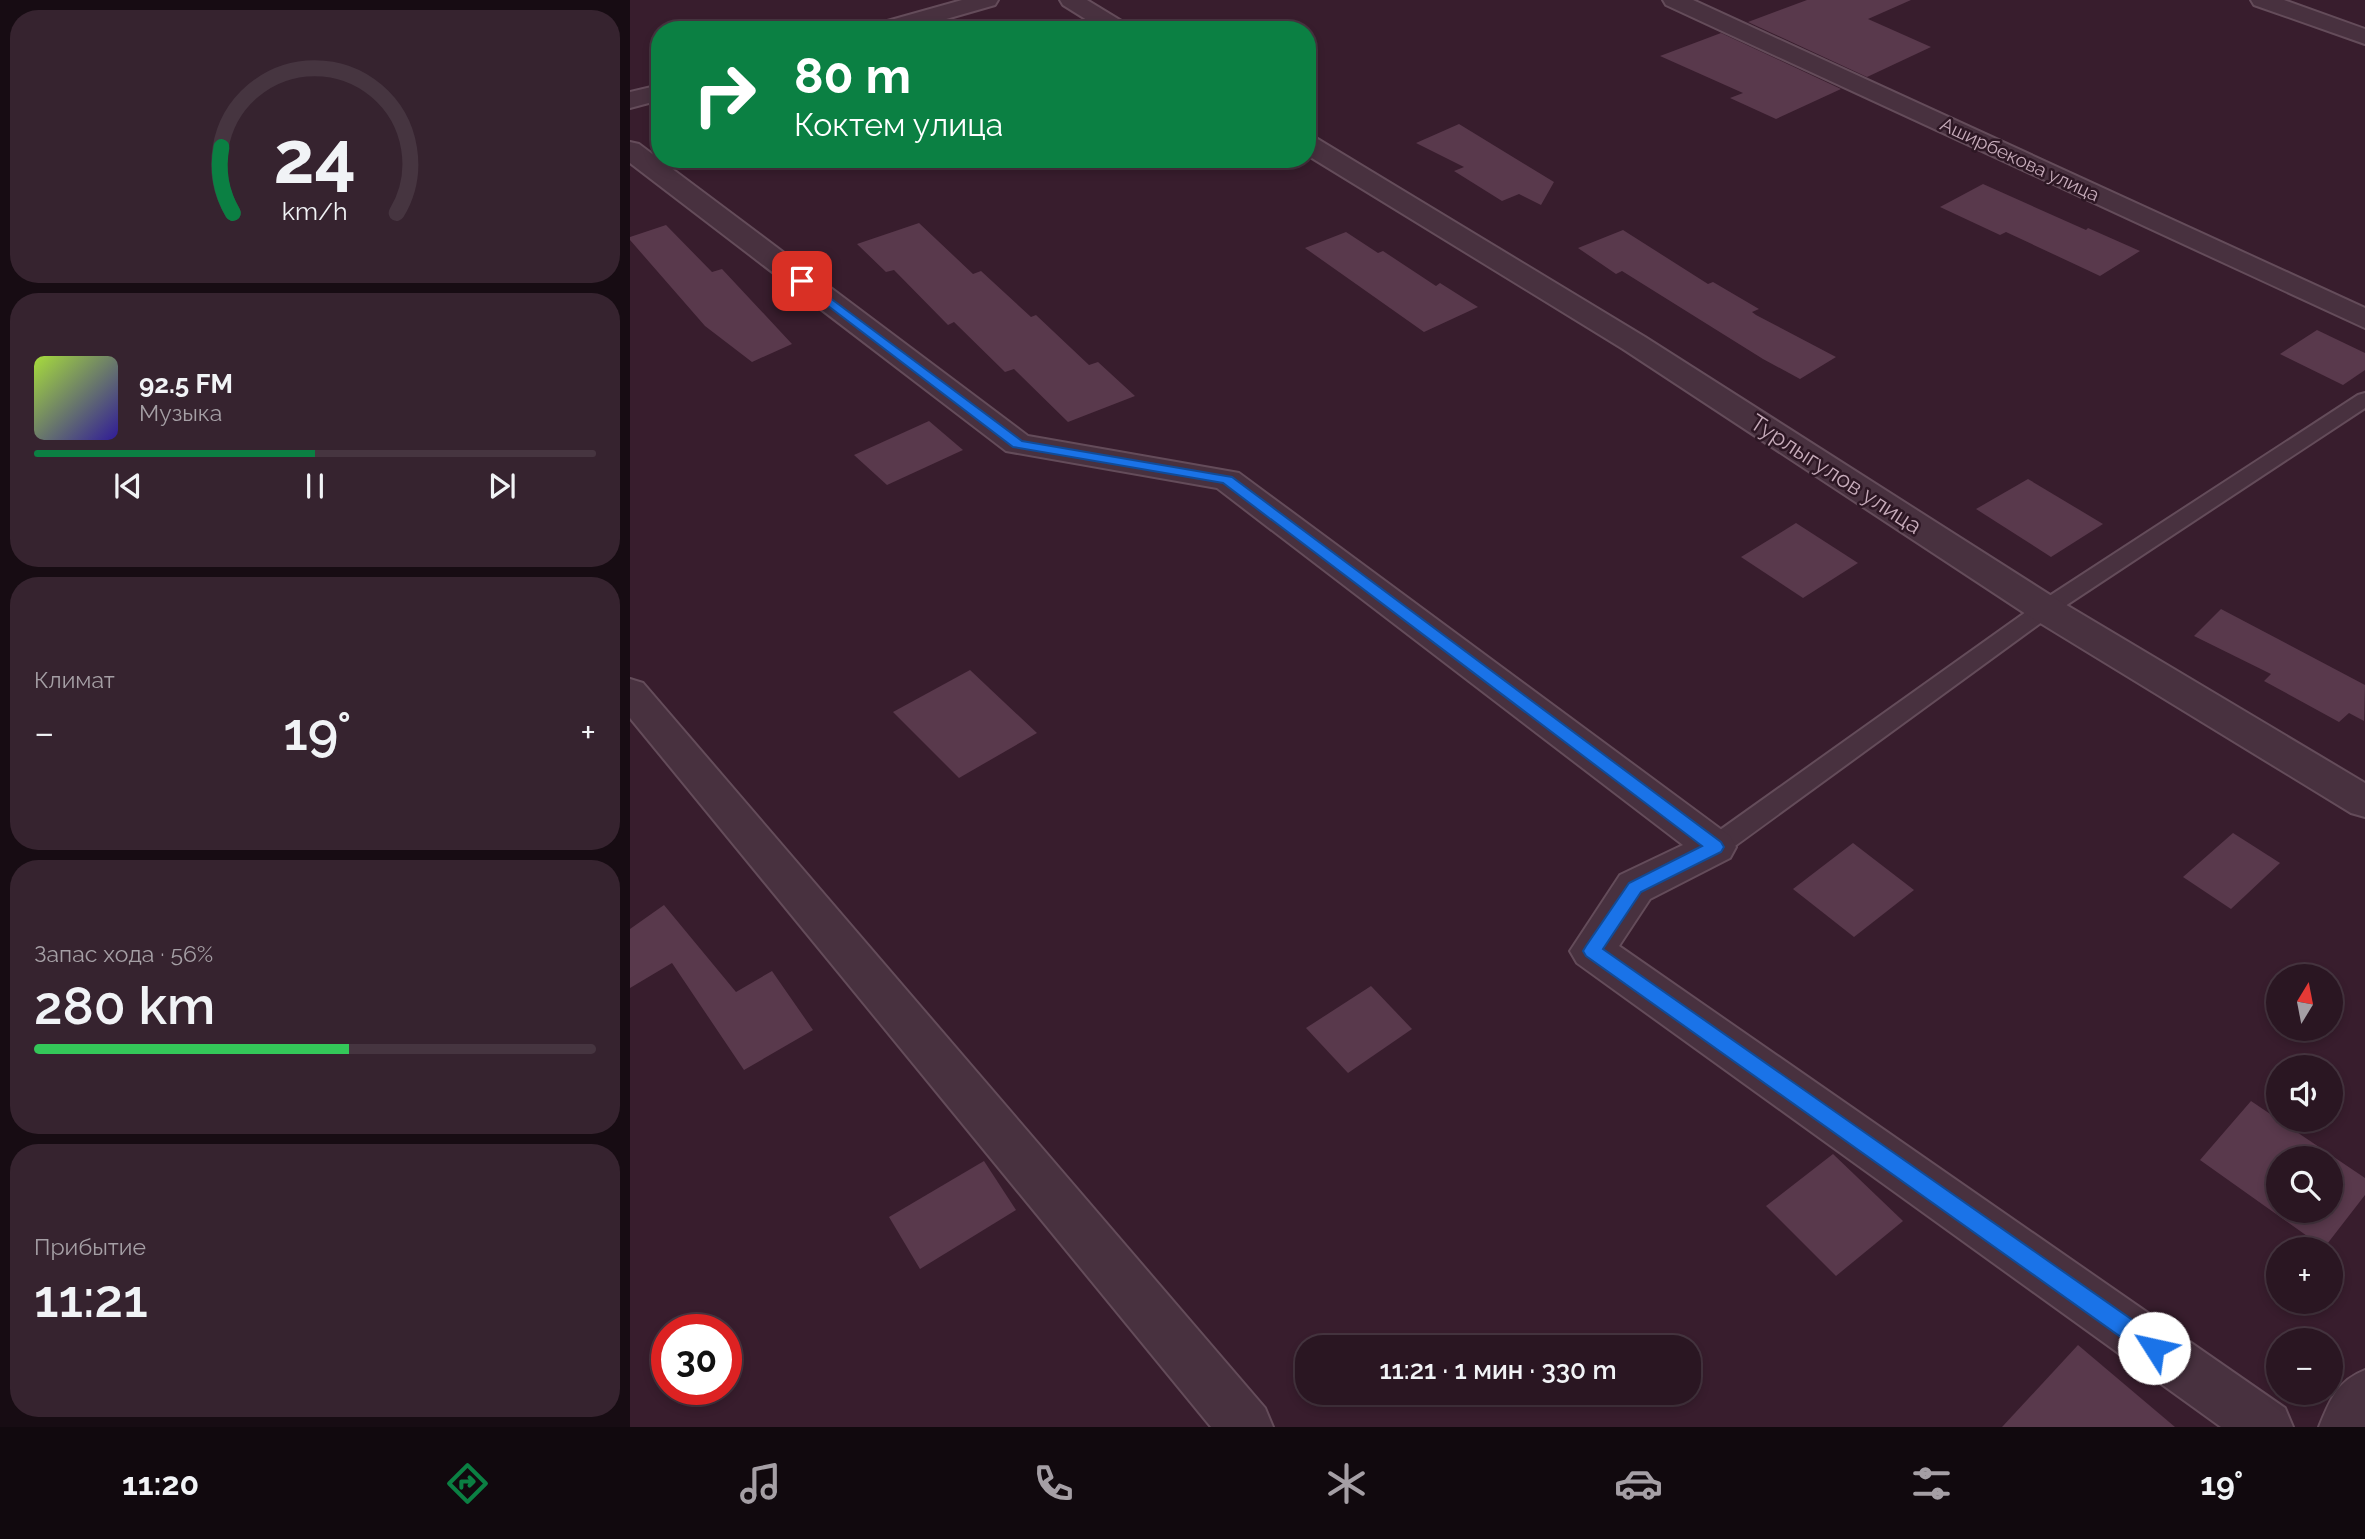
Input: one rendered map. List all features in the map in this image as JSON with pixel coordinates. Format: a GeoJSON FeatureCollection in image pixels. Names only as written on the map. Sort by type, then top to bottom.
{"type":"FeatureCollection","features":[{"type":"Feature","properties":{"kind":"street"},"geometry":{"type":"LineString","coordinates":[[913,21],[987,0]]}},
{"type":"Feature","properties":{"kind":"street"},"geometry":{"type":"LineString","coordinates":[[1071,0],[1105,21]]}},
{"type":"Feature","properties":{"kind":"street","name":"Аширбекова улица"},"geometry":{"type":"LineString","coordinates":[[1674,0],[2365,319]]}},
{"type":"Feature","properties":{"kind":"street"},"geometry":{"type":"LineString","coordinates":[[2262,0],[2365,37]]}},
{"type":"Feature","properties":{"kind":"street"},"geometry":{"type":"LineString","coordinates":[[630,100],[651,94]]}},
{"type":"Feature","properties":{"kind":"street","name":"Турлыгулов улица"},"geometry":{"type":"LineString","coordinates":[[1316,149],[1634,343],[2045,609],[2365,802]]}},
{"type":"Feature","properties":{"kind":"street"},"geometry":{"type":"LineString","coordinates":[[630,150],[651,166]]}},
{"type":"Feature","properties":{"kind":"street"},"geometry":{"type":"LineString","coordinates":[[654,168],[1017,444],[1227,480],[1715,847],[1635,887],[1592,951],[2266,1427]]}},
{"type":"Feature","properties":{"kind":"street"},"geometry":{"type":"LineString","coordinates":[[630,692],[1246,1427]]}},
{"type":"Feature","properties":{"kind":"street"},"geometry":{"type":"LineString","coordinates":[[2346,1427],[2365,1396]]}},
{"type":"Feature","properties":{"kind":"lane"},"geometry":{"type":"LineString","coordinates":[[1715,847],[2045,609],[2365,399]]}},
{"type":"Feature","properties":{"kind":"building"},"geometry":{"type":"Polygon","coordinates":[[[1807,0],[1911,0],[1868,19],[1931,47],[1867,77],[1748,22],[1807,0]]]}},
{"type":"Feature","properties":{"kind":"building"},"geometry":{"type":"Polygon","coordinates":[[[1721,33],[1841,89],[1776,119],[1730,98],[1743,93],[1660,56],[1721,33]]]}},
{"type":"Feature","properties":{"kind":"building"},"geometry":{"type":"Polygon","coordinates":[[[1459,124],[1554,182],[1541,205],[1519,194],[1502,201],[1454,171],[1464,167],[1416,143],[1459,124]]]}},
{"type":"Feature","properties":{"kind":"building"},"geometry":{"type":"Polygon","coordinates":[[[1983,184],[2140,251],[2100,276],[2006,232],[2000,235],[1940,207],[1983,184]]]}},
{"type":"Feature","properties":{"kind":"building"},"geometry":{"type":"Polygon","coordinates":[[[919,223],[973,274],[981,271],[1031,317],[1036,315],[1089,365],[1098,362],[1135,396],[1068,422],[1014,369],[1005,372],[954,322],[948,325],[894,270],[886,272],[857,244],[919,223]]]}},
{"type":"Feature","properties":{"kind":"building"},"geometry":{"type":"Polygon","coordinates":[[[666,225],[712,272],[722,269],[792,344],[752,362],[705,326],[630,240],[630,237],[666,225]]]}},
{"type":"Feature","properties":{"kind":"building"},"geometry":{"type":"Polygon","coordinates":[[[1623,230],[1708,284],[1713,282],[1759,309],[1752,312],[1756,315],[1836,357],[1800,379],[1622,271],[1616,274],[1578,248],[1623,230]]]}},
{"type":"Feature","properties":{"kind":"building"},"geometry":{"type":"Polygon","coordinates":[[[1346,232],[1378,253],[1383,251],[1436,286],[1440,283],[1478,307],[1424,332],[1305,248],[1346,232]]]}},
{"type":"Feature","properties":{"kind":"building"},"geometry":{"type":"Polygon","coordinates":[[[2317,330],[2365,353],[2365,370],[2343,385],[2280,354],[2317,330]]]}},
{"type":"Feature","properties":{"kind":"building"},"geometry":{"type":"Polygon","coordinates":[[[929,421],[963,450],[887,485],[854,455],[929,421]]]}},
{"type":"Feature","properties":{"kind":"building"},"geometry":{"type":"Polygon","coordinates":[[[2028,479],[2103,524],[2051,557],[1976,509],[2028,479]]]}},
{"type":"Feature","properties":{"kind":"building"},"geometry":{"type":"Polygon","coordinates":[[[1796,523],[1858,563],[1803,598],[1741,557],[1796,523]]]}},
{"type":"Feature","properties":{"kind":"building"},"geometry":{"type":"Polygon","coordinates":[[[2221,609],[2365,685],[2364,721],[2349,713],[2339,722],[2264,681],[2271,674],[2194,636],[2221,609]]]}},
{"type":"Feature","properties":{"kind":"building"},"geometry":{"type":"Polygon","coordinates":[[[970,670],[1037,733],[959,778],[893,712],[970,670]]]}},
{"type":"Feature","properties":{"kind":"building"},"geometry":{"type":"Polygon","coordinates":[[[2233,833],[2280,863],[2231,909],[2183,877],[2233,833]]]}},
{"type":"Feature","properties":{"kind":"building"},"geometry":{"type":"Polygon","coordinates":[[[1853,843],[1914,890],[1854,937],[1793,889],[1853,843]]]}},
{"type":"Feature","properties":{"kind":"building"},"geometry":{"type":"Polygon","coordinates":[[[664,905],[736,992],[772,971],[813,1030],[744,1070],[672,963],[630,988],[630,929],[664,905]]]}},
{"type":"Feature","properties":{"kind":"building"},"geometry":{"type":"Polygon","coordinates":[[[1371,986],[1412,1029],[1348,1073],[1306,1028],[1371,986]]]}},
{"type":"Feature","properties":{"kind":"building"},"geometry":{"type":"Polygon","coordinates":[[[2251,1101],[2266,1111],[2266,1132],[2297,1132],[2318,1146],[2266,1146],[2266,1207],[2200,1160],[2251,1101]]]}},
{"type":"Feature","properties":{"kind":"building"},"geometry":{"type":"Polygon","coordinates":[[[1833,1154],[1903,1221],[1836,1276],[1766,1206],[1833,1154]]]}},
{"type":"Feature","properties":{"kind":"building"},"geometry":{"type":"Polygon","coordinates":[[[984,1161],[1016,1210],[920,1269],[889,1217],[984,1161]]]}},
{"type":"Feature","properties":{"kind":"building"},"geometry":{"type":"Polygon","coordinates":[[[2343,1163],[2365,1178],[2365,1195],[2333,1237],[2308,1237],[2289,1223],[2343,1223],[2343,1163]]]}},
{"type":"Feature","properties":{"kind":"building"},"geometry":{"type":"Polygon","coordinates":[[[2078,1345],[2175,1427],[2002,1427],[2078,1345]]]}},
{"type":"Feature","properties":{"kind":"route"},"geometry":{"type":"LineString","coordinates":[[802,281],[1017,444],[1227,480],[1440,637],[1715,847],[1635,887],[1592,951],[2154,1348]]}}]}
